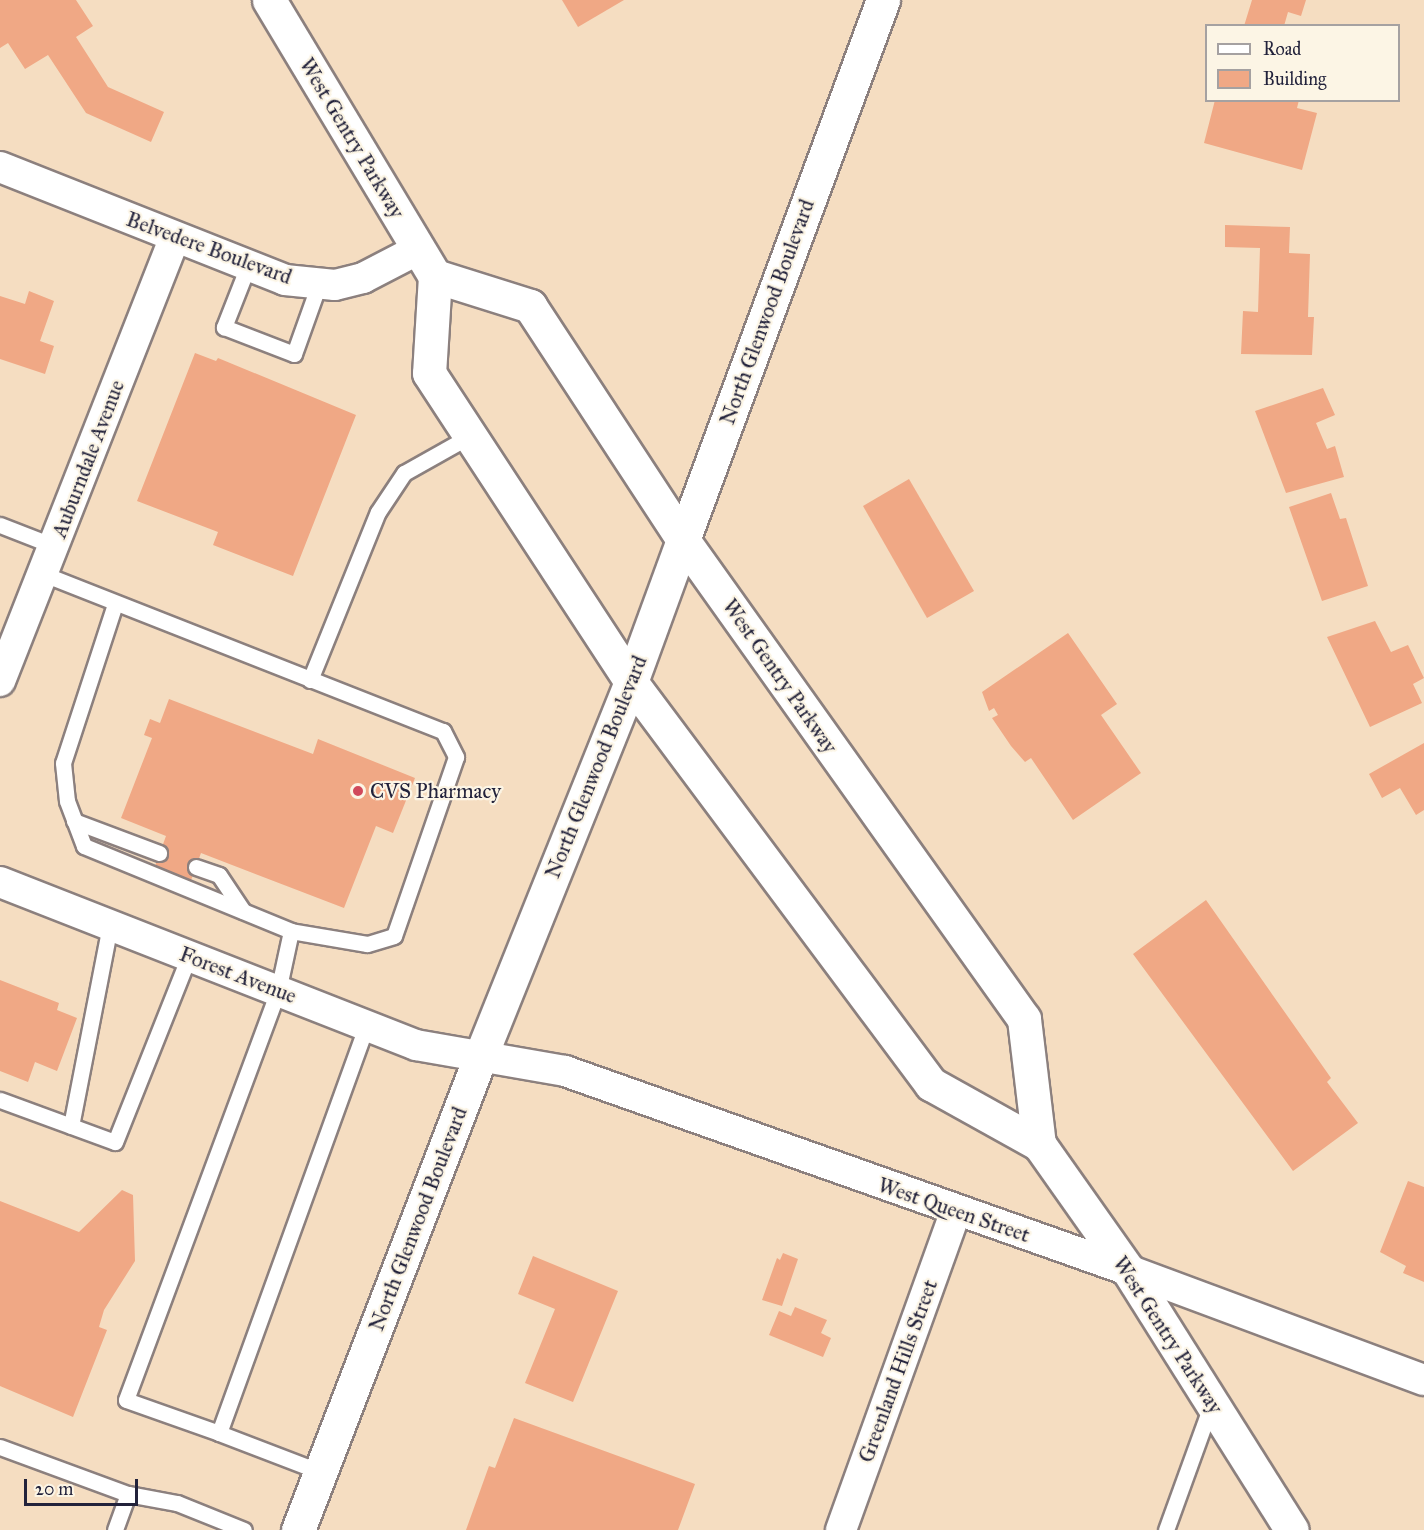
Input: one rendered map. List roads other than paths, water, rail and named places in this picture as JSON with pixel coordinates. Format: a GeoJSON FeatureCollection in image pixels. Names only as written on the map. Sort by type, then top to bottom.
{"type":"FeatureCollection","features":[{"type":"Feature","properties":{"kind":"main road","name":"West Gentry Parkway"},"geometry":{"type":"LineString","coordinates":[[269,0],[427,263],[429,374],[631,682],[931,1084],[1039,1144],[1128,1270],[1292,1530]]}},
{"type":"Feature","properties":{"kind":"main road","name":"North Glenwood Boulevard"},"geometry":{"type":"LineString","coordinates":[[298,1530],[481,1055],[631,682],[883,0]]}},
{"type":"Feature","properties":{"kind":"main road","name":"West Gentry Parkway"},"geometry":{"type":"LineString","coordinates":[[427,263],[530,306],[683,540],[1024,1019],[1039,1144]]}},
{"type":"Feature","properties":{"kind":"street","name":"Belvedere Boulevard"},"geometry":{"type":"LineString","coordinates":[[0,167],[285,280],[335,285],[427,263]]}},
{"type":"Feature","properties":{"kind":"street","name":"Auburndale Avenue"},"geometry":{"type":"LineString","coordinates":[[0,681],[175,237]]}},
{"type":"Feature","properties":{"kind":"street","name":"Forest Avenue"},"geometry":{"type":"LineString","coordinates":[[0,882],[416,1045],[481,1055]]}},
{"type":"Feature","properties":{"kind":"street","name":"West Queen Street"},"geometry":{"type":"LineString","coordinates":[[481,1055],[565,1071],[1128,1270],[1424,1380]]}},
{"type":"Feature","properties":{"kind":"street","name":"Greenland Hills Street"},"geometry":{"type":"LineString","coordinates":[[841,1530],[956,1211]]}},
{"type":"Feature","properties":{"kind":"lane"},"geometry":{"type":"LineString","coordinates":[[248,266],[224,327],[294,354],[319,284]]}},
{"type":"Feature","properties":{"kind":"lane"},"geometry":{"type":"LineString","coordinates":[[310,680],[378,512],[404,473],[470,436]]}},
{"type":"Feature","properties":{"kind":"lane"},"geometry":{"type":"LineString","coordinates":[[0,525],[54,546]]}},
{"type":"Feature","properties":{"kind":"lane"},"geometry":{"type":"LineString","coordinates":[[41,573],[443,731],[456,757],[394,936],[367,944],[291,931],[84,846],[67,801],[63,763],[115,604]]}},
{"type":"Feature","properties":{"kind":"lane"},"geometry":{"type":"LineString","coordinates":[[74,821],[159,853]]}},
{"type":"Feature","properties":{"kind":"lane"},"geometry":{"type":"LineString","coordinates":[[196,867],[219,875],[243,911]]}},
{"type":"Feature","properties":{"kind":"lane"},"geometry":{"type":"LineString","coordinates":[[71,1126],[110,925]]}},
{"type":"Feature","properties":{"kind":"lane"},"geometry":{"type":"LineString","coordinates":[[291,931],[278,991],[126,1400],[321,1472]]}},
{"type":"Feature","properties":{"kind":"lane"},"geometry":{"type":"LineString","coordinates":[[0,1100],[115,1142],[189,956]]}},
{"type":"Feature","properties":{"kind":"lane"},"geometry":{"type":"LineString","coordinates":[[219,1433],[367,1025]]}},
{"type":"Feature","properties":{"kind":"lane"},"geometry":{"type":"LineString","coordinates":[[1166,1530],[1212,1402]]}},
{"type":"Feature","properties":{"kind":"lane"},"geometry":{"type":"LineString","coordinates":[[0,1448],[128,1494],[177,1503],[244,1530]]}},
{"type":"Feature","properties":{"kind":"lane"},"geometry":{"type":"LineString","coordinates":[[115,1530],[128,1494]]}},
{"type":"Feature","properties":{"kind":"place","name":"CVS Pharmacy"},"geometry":{"type":"Point","coordinates":[358,791]}}]}
